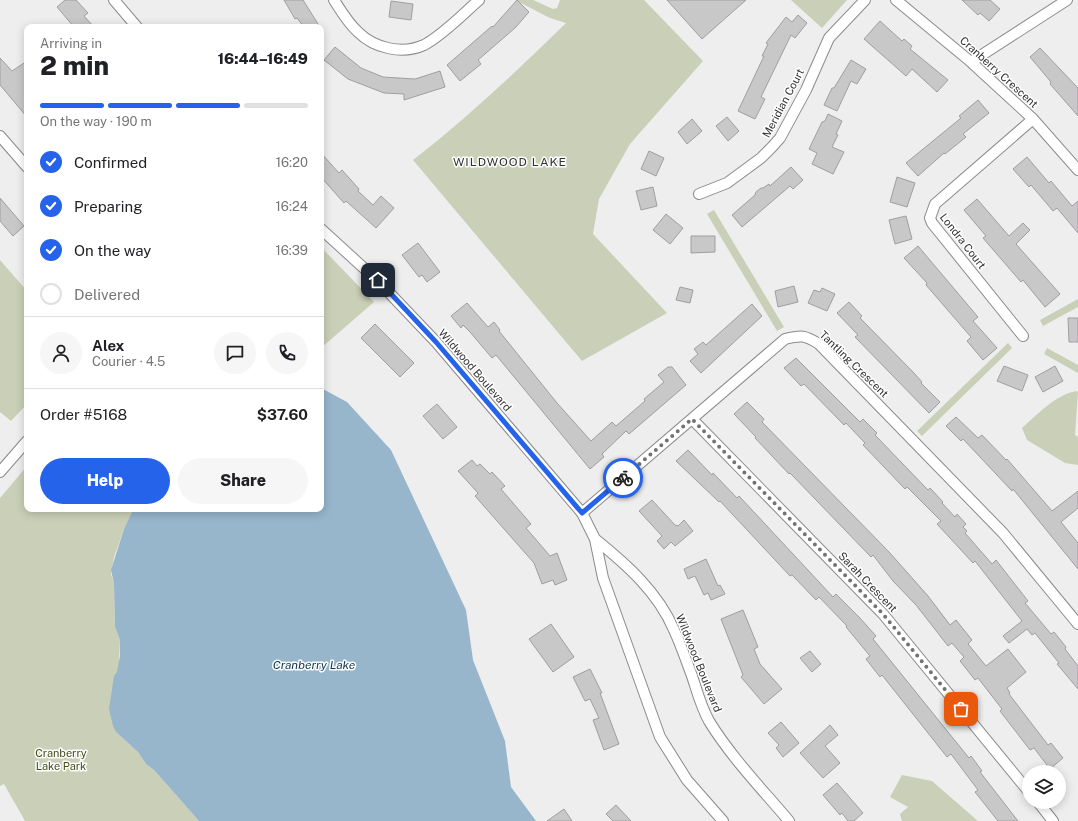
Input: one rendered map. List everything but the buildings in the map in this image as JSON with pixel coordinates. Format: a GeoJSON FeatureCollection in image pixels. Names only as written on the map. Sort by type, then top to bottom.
{"type":"FeatureCollection","features":[{"type":"Feature","properties":{"kind":"street"},"geometry":{"type":"LineString","coordinates":[[114,0],[134,24]]}},
{"type":"Feature","properties":{"kind":"street"},"geometry":{"type":"LineString","coordinates":[[334,0],[354,28],[367,40],[377,45],[400,49],[413,48],[424,44],[479,0]]}},
{"type":"Feature","properties":{"kind":"street","name":"Meridian Court"},"geometry":{"type":"LineString","coordinates":[[699,194],[727,183],[761,158],[780,138],[806,90],[829,38],[865,0]]}},
{"type":"Feature","properties":{"kind":"street","name":"Cranberry Crescent"},"geometry":{"type":"LineString","coordinates":[[896,0],[971,62],[1033,119],[1078,170]]}},
{"type":"Feature","properties":{"kind":"street"},"geometry":{"type":"LineString","coordinates":[[971,62],[1067,0]]}},
{"type":"Feature","properties":{"kind":"street","name":"Londra Court"},"geometry":{"type":"LineString","coordinates":[[1023,336],[932,223],[930,218],[935,204],[1033,119]]}},
{"type":"Feature","properties":{"kind":"street"},"geometry":{"type":"LineString","coordinates":[[0,136],[24,164]]}},
{"type":"Feature","properties":{"kind":"street","name":"Wildwood Boulevard"},"geometry":{"type":"LineString","coordinates":[[324,232],[378,280],[436,342],[582,513],[595,539],[602,578],[660,737],[687,780],[722,821]]}},
{"type":"Feature","properties":{"kind":"street","name":"Tantling Crescent"},"geometry":{"type":"LineString","coordinates":[[582,513],[785,339],[798,336],[808,337],[819,344],[1003,533],[1078,624]]}},
{"type":"Feature","properties":{"kind":"street","name":"Sarah Crescent"},"geometry":{"type":"LineString","coordinates":[[692,419],[883,614],[1022,783]]}},
{"type":"Feature","properties":{"kind":"street"},"geometry":{"type":"LineString","coordinates":[[0,472],[24,444]]}},
{"type":"Feature","properties":{"kind":"street","name":"Wildwood Boulevard"},"geometry":{"type":"LineString","coordinates":[[595,539],[618,557],[646,585],[660,605],[674,629],[699,700],[709,720],[728,748],[789,821]]}},
{"type":"Feature","properties":{"kind":"street"},"geometry":{"type":"LineString","coordinates":[[1044,809],[1053,821]]}},
{"type":"Feature","properties":{"kind":"green space"},"geometry":{"type":"Polygon","coordinates":[[[515,0],[533,0],[553,9],[557,8],[560,0],[644,0],[703,61],[630,144],[599,199],[593,234],[667,313],[582,361],[413,160],[453,128],[491,94],[566,23],[550,18],[515,0]]]}},
{"type":"Feature","properties":{"kind":"green space"},"geometry":{"type":"Polygon","coordinates":[[[791,0],[847,0],[822,28],[791,0]]]}},
{"type":"Feature","properties":{"kind":"green space"},"geometry":{"type":"Polygon","coordinates":[[[714,210],[784,327],[777,331],[707,214],[714,210]]]}},
{"type":"Feature","properties":{"kind":"green space"},"geometry":{"type":"Polygon","coordinates":[[[324,250],[374,302],[324,345],[324,250]]]}},
{"type":"Feature","properties":{"kind":"green space"},"geometry":{"type":"Polygon","coordinates":[[[0,260],[24,288],[24,407],[11,421],[0,412],[0,260]]]}},
{"type":"Feature","properties":{"kind":"green space"},"geometry":{"type":"Polygon","coordinates":[[[1078,299],[1078,307],[1043,326],[1040,320],[1078,299]]]}},
{"type":"Feature","properties":{"kind":"green space"},"geometry":{"type":"Polygon","coordinates":[[[1008,343],[1012,348],[922,436],[917,431],[1008,343]]]}},
{"type":"Feature","properties":{"kind":"green space"},"geometry":{"type":"Polygon","coordinates":[[[1047,348],[1078,365],[1078,373],[1044,354],[1047,348]]]}},
{"type":"Feature","properties":{"kind":"green space"},"geometry":{"type":"Polygon","coordinates":[[[1078,392],[1075,435],[1078,437],[1078,465],[1065,463],[1027,440],[1022,428],[1054,401],[1068,393],[1078,392]]]}},
{"type":"Feature","properties":{"kind":"green space","name":"Cranberry Lake Park"},"geometry":{"type":"Polygon","coordinates":[[[24,470],[24,512],[132,512],[124,529],[114,557],[111,574],[114,584],[115,627],[120,640],[116,732],[138,752],[146,764],[154,770],[199,821],[25,821],[4,784],[0,786],[0,498],[24,470]]]}},
{"type":"Feature","properties":{"kind":"green space"},"geometry":{"type":"Polygon","coordinates":[[[902,775],[932,781],[978,821],[902,821],[900,814],[908,807],[890,797],[902,775]]]}},
{"type":"Feature","properties":{"kind":"water","name":"Cranberry Lake"},"geometry":{"type":"Polygon","coordinates":[[[324,390],[347,402],[391,450],[466,610],[473,660],[505,741],[511,787],[536,821],[199,821],[154,770],[146,764],[138,752],[116,732],[113,726],[109,709],[114,676],[117,672],[120,656],[120,640],[115,627],[114,584],[111,570],[124,529],[132,512],[324,512],[324,390]]]}},
{"type":"Feature","properties":{"kind":"way so far"},"geometry":{"type":"LineString","coordinates":[[623,478],[692,419],[883,614],[961,709]]}},
{"type":"Feature","properties":{"kind":"district","name":"WILDWOOD LAKE"},"geometry":{"type":"Point","coordinates":[510,162]}},
{"type":"Feature","properties":{"kind":"route"},"geometry":{"type":"LineString","coordinates":[[378,280],[436,342],[582,513],[623,478]]}}]}
